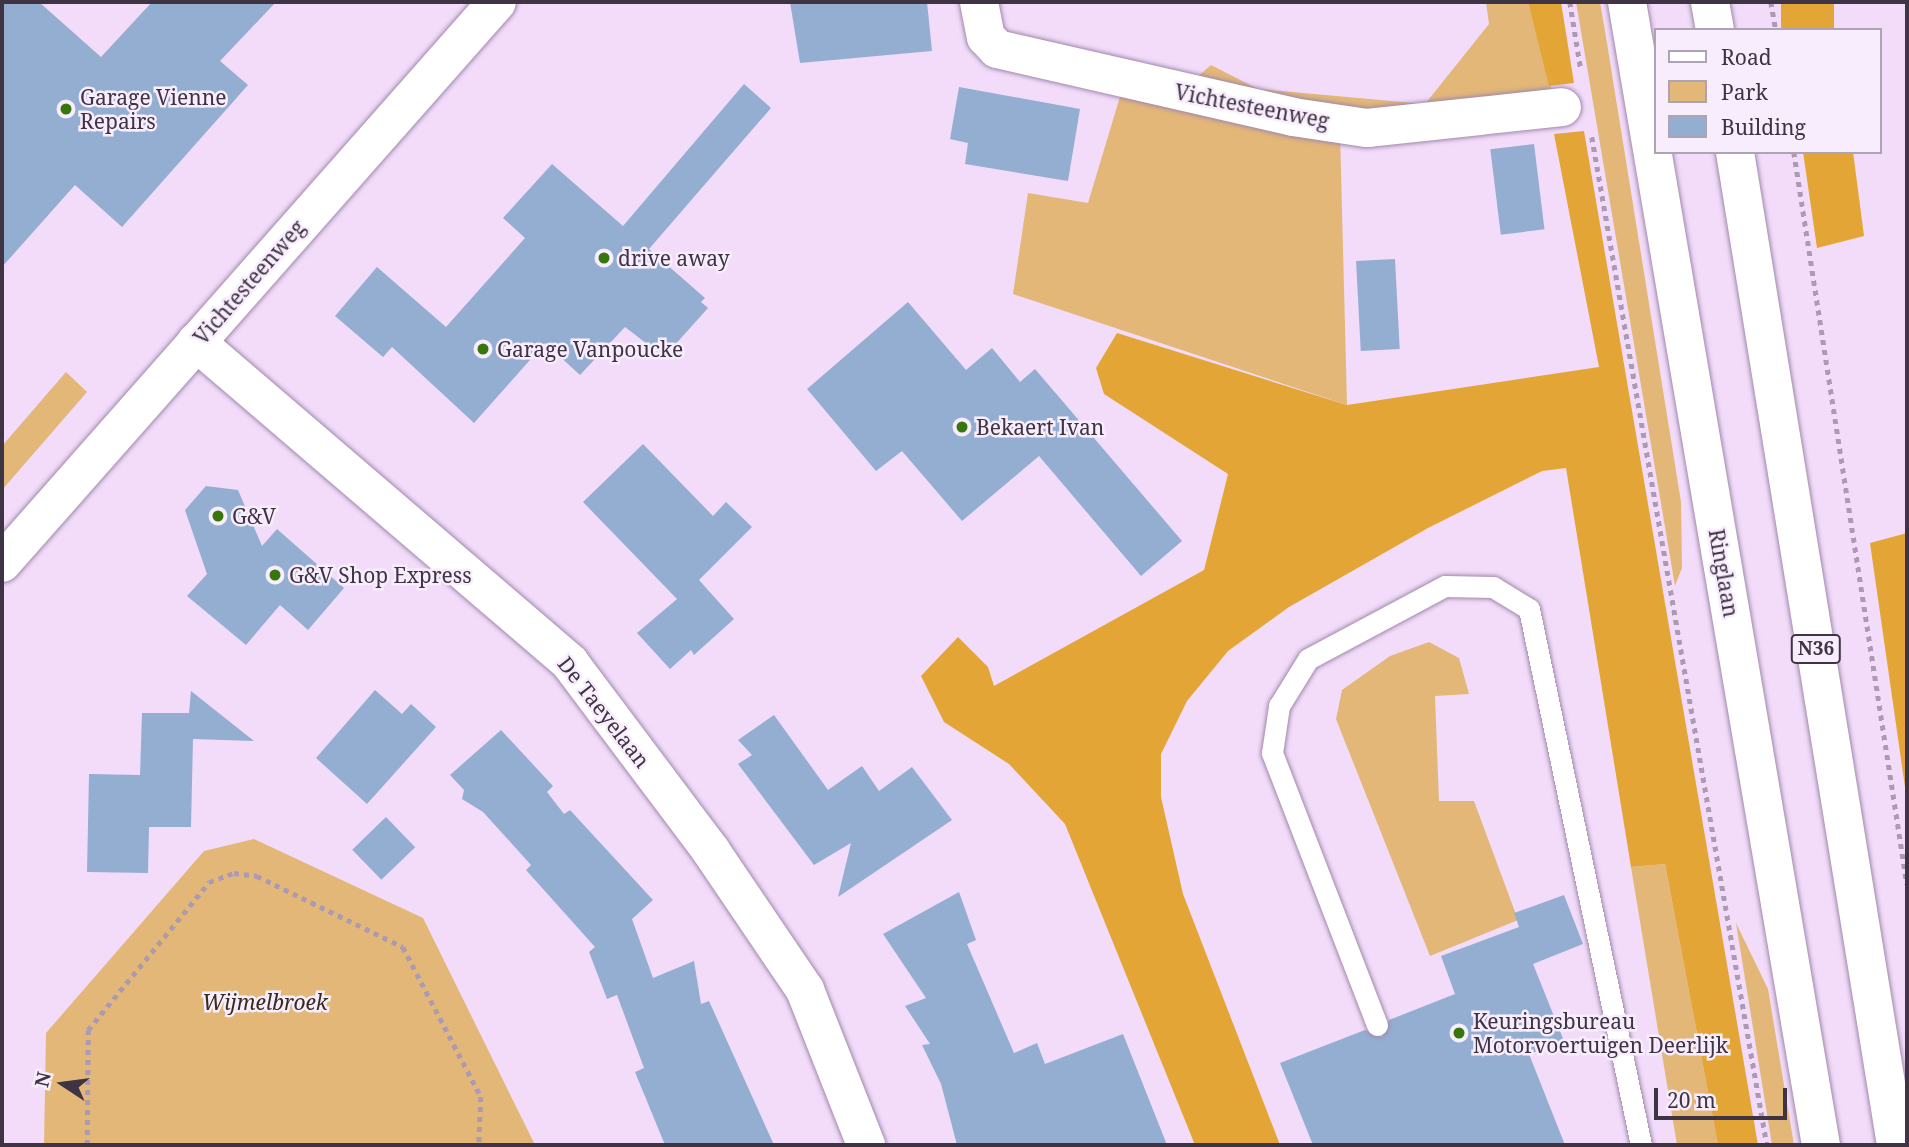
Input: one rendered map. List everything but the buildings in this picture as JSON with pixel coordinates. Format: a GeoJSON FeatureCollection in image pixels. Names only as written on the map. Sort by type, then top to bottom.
{"type":"FeatureCollection","features":[{"type":"Feature","properties":{"kind":"street","name":"Vichtesteenweg"},"geometry":{"type":"LineString","coordinates":[[2,563],[497,2]]}},
{"type":"Feature","properties":{"kind":"street","name":"Vichtesteenweg"},"geometry":{"type":"LineString","coordinates":[[979,2],[986,37],[997,49],[1293,117],[1367,128],[1572,93]]}},
{"type":"Feature","properties":{"kind":"street","name":"Ringlaan"},"geometry":{"type":"LineString","coordinates":[[1627,2],[1821,1145]]}},
{"type":"Feature","properties":{"kind":"street"},"geometry":{"type":"LineString","coordinates":[[1710,2],[1715,28]]}},
{"type":"Feature","properties":{"kind":"street","name":"N36"},"geometry":{"type":"LineString","coordinates":[[1735,154],[1896,1145]]}},
{"type":"Feature","properties":{"kind":"street","name":"De Taeyelaan"},"geometry":{"type":"LineString","coordinates":[[196,342],[570,663],[711,851],[806,990],[866,1145]]}},
{"type":"Feature","properties":{"kind":"lane"},"geometry":{"type":"LineString","coordinates":[[1377,1025],[1272,753],[1279,706],[1308,659],[1445,586],[1493,587],[1529,609],[1640,1145]]}},
{"type":"Feature","properties":{"kind":"path"},"geometry":{"type":"LineString","coordinates":[[1570,2],[1572,93]]}},
{"type":"Feature","properties":{"kind":"path"},"geometry":{"type":"LineString","coordinates":[[1772,2],[1776,28]]}},
{"type":"Feature","properties":{"kind":"path"},"geometry":{"type":"LineString","coordinates":[[1592,133],[1767,1145]]}},
{"type":"Feature","properties":{"kind":"path"},"geometry":{"type":"LineString","coordinates":[[1794,154],[1907,884]]}},
{"type":"Feature","properties":{"kind":"path"},"geometry":{"type":"LineString","coordinates":[[87,1145],[88,1030],[209,882],[234,873],[257,876],[403,947],[481,1097],[479,1145]]}},
{"type":"Feature","properties":{"kind":"green space"},"geometry":{"type":"Polygon","coordinates":[[[1486,2],[1528,2],[1554,99],[1403,117],[1186,87],[1211,65],[1258,89],[1425,104],[1489,24],[1486,2]]]}},
{"type":"Feature","properties":{"kind":"green space"},"geometry":{"type":"Polygon","coordinates":[[[1576,2],[1600,2],[1606,37],[1681,502],[1682,568],[1675,586],[1576,2]]]}},
{"type":"Feature","properties":{"kind":"green space"},"geometry":{"type":"Polygon","coordinates":[[[1122,90],[1340,132],[1347,405],[1013,294],[1028,193],[1088,203],[1122,90]]]}},
{"type":"Feature","properties":{"kind":"green space"},"geometry":{"type":"Polygon","coordinates":[[[66,372],[87,392],[2,490],[2,446],[66,372]]]}},
{"type":"Feature","properties":{"kind":"green space"},"geometry":{"type":"Polygon","coordinates":[[[1429,642],[1459,658],[1469,694],[1435,696],[1439,801],[1474,801],[1518,920],[1430,956],[1336,719],[1342,690],[1390,656],[1429,642]]]}},
{"type":"Feature","properties":{"kind":"green space","name":"Wijmelbroek"},"geometry":{"type":"Polygon","coordinates":[[[254,839],[423,918],[535,1145],[44,1145],[46,1033],[204,851],[254,839]]]}},
{"type":"Feature","properties":{"kind":"green space"},"geometry":{"type":"Polygon","coordinates":[[[1665,864],[1718,1145],[1677,1145],[1631,867],[1665,864]]]}},
{"type":"Feature","properties":{"kind":"green space"},"geometry":{"type":"Polygon","coordinates":[[[1736,923],[1768,989],[1794,1145],[1772,1145],[1736,923]]]}},
{"type":"Feature","properties":{"kind":"shaded area"},"geometry":{"type":"Polygon","coordinates":[[[1528,2],[1561,2],[1574,83],[1549,86],[1528,2]]]}},
{"type":"Feature","properties":{"kind":"shaded area"},"geometry":{"type":"Polygon","coordinates":[[[1781,2],[1834,2],[1834,28],[1781,28],[1781,2]]]}},
{"type":"Feature","properties":{"kind":"shaded area"},"geometry":{"type":"Polygon","coordinates":[[[1584,131],[1758,1145],[1718,1145],[1665,864],[1631,867],[1566,468],[1542,471],[1428,528],[1289,607],[1228,651],[1187,701],[1161,754],[1161,797],[1183,894],[1280,1145],[1195,1145],[1065,824],[1009,764],[944,722],[921,676],[958,637],[988,667],[994,686],[1204,570],[1228,474],[1104,394],[1096,368],[1117,333],[1347,405],[1599,367],[1554,134],[1584,131]]]}},
{"type":"Feature","properties":{"kind":"shaded area"},"geometry":{"type":"Polygon","coordinates":[[[1803,154],[1853,154],[1864,236],[1817,248],[1803,154]]]}},
{"type":"Feature","properties":{"kind":"shaded area"},"geometry":{"type":"Polygon","coordinates":[[[1907,533],[1907,801],[1870,543],[1907,533]]]}},
{"type":"Feature","properties":{"kind":"place","name":"Garage Vienne Repairs"},"geometry":{"type":"Point","coordinates":[66,109]}},
{"type":"Feature","properties":{"kind":"place","name":"drive away"},"geometry":{"type":"Point","coordinates":[604,258]}},
{"type":"Feature","properties":{"kind":"place","name":"Garage Vanpoucke"},"geometry":{"type":"Point","coordinates":[483,349]}},
{"type":"Feature","properties":{"kind":"place","name":"Bekaert Ivan"},"geometry":{"type":"Point","coordinates":[962,427]}},
{"type":"Feature","properties":{"kind":"place","name":"G&V"},"geometry":{"type":"Point","coordinates":[218,516]}},
{"type":"Feature","properties":{"kind":"place","name":"G&V Shop Express"},"geometry":{"type":"Point","coordinates":[275,575]}},
{"type":"Feature","properties":{"kind":"place","name":"Keuringsbureau Motorvoertuigen Deerlijk"},"geometry":{"type":"Point","coordinates":[1459,1033]}}]}
